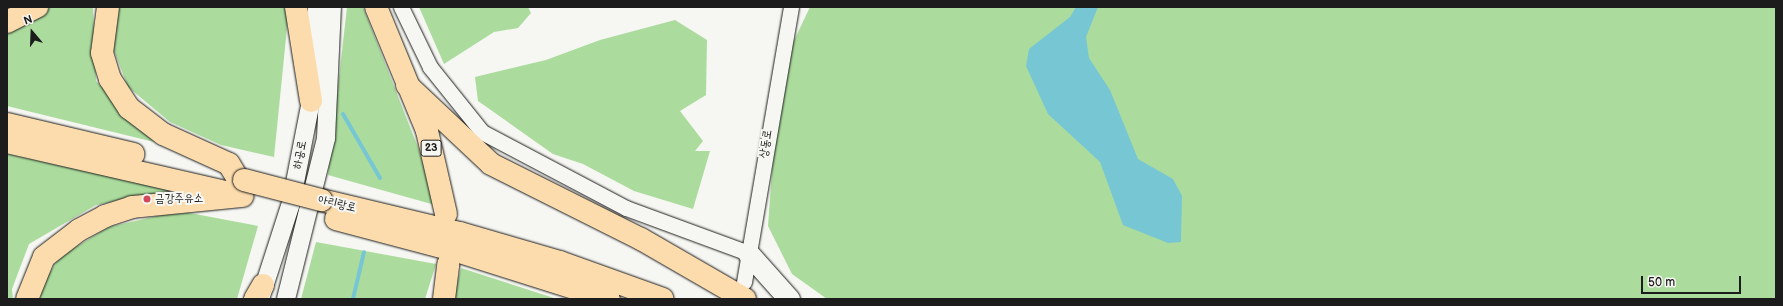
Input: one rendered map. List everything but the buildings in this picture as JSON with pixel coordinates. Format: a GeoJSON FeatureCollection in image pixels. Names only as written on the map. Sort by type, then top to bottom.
{"type":"FeatureCollection","features":[{"type":"Feature","properties":{"kind":"highway"},"geometry":{"type":"LineString","coordinates":[[7,22],[37,7]]}},
{"type":"Feature","properties":{"kind":"highway"},"geometry":{"type":"LineString","coordinates":[[27,299],[44,257],[79,230],[105,216],[132,207],[245,188],[229,164],[163,134],[129,108],[110,79],[102,53],[108,7]]}},
{"type":"Feature","properties":{"kind":"highway"},"geometry":{"type":"LineString","coordinates":[[296,7],[310,101]]}},
{"type":"Feature","properties":{"kind":"highway","name":"23"},"geometry":{"type":"LineString","coordinates":[[376,7],[427,131],[446,214]]}},
{"type":"Feature","properties":{"kind":"highway"},"geometry":{"type":"LineString","coordinates":[[407,85],[491,164],[745,290]]}},
{"type":"Feature","properties":{"kind":"highway","name":"아리랑로"},"geometry":{"type":"LineString","coordinates":[[7,124],[319,207],[553,260],[662,299]]}},
{"type":"Feature","properties":{"kind":"highway","name":"아리랑로"},"geometry":{"type":"LineString","coordinates":[[7,142],[245,188]]}},
{"type":"Feature","properties":{"kind":"highway","name":"아리랑로"},"geometry":{"type":"LineString","coordinates":[[319,207],[609,299]]}},
{"type":"Feature","properties":{"kind":"highway"},"geometry":{"type":"LineString","coordinates":[[444,299],[448,264]]}},
{"type":"Feature","properties":{"kind":"main road"},"geometry":{"type":"LineString","coordinates":[[748,253],[789,299]]}},
{"type":"Feature","properties":{"kind":"street","name":"하공로"},"geometry":{"type":"LineString","coordinates":[[259,294],[291,203],[310,101],[317,7]]}},
{"type":"Feature","properties":{"kind":"street","name":"하공로"},"geometry":{"type":"LineString","coordinates":[[286,299],[326,138],[332,7]]}},
{"type":"Feature","properties":{"kind":"street"},"geometry":{"type":"LineString","coordinates":[[401,7],[430,67],[482,132],[626,208],[748,253]]}},
{"type":"Feature","properties":{"kind":"street","name":"상동로"},"geometry":{"type":"LineString","coordinates":[[745,290],[748,253],[791,7]]}},
{"type":"Feature","properties":{"kind":"green space"},"geometry":{"type":"Polygon","coordinates":[[[43,7],[93,7],[96,81],[154,142],[7,106],[7,29],[43,7]]]}},
{"type":"Feature","properties":{"kind":"green space"},"geometry":{"type":"Polygon","coordinates":[[[116,7],[284,7],[288,18],[274,157],[221,145],[170,122],[128,87],[113,48],[116,7]]]}},
{"type":"Feature","properties":{"kind":"green space"},"geometry":{"type":"Polygon","coordinates":[[[347,7],[363,7],[419,150],[435,205],[328,175],[347,7]]]}},
{"type":"Feature","properties":{"kind":"green space"},"geometry":{"type":"Polygon","coordinates":[[[419,7],[528,7],[531,13],[518,28],[494,32],[444,64],[419,7]]]}},
{"type":"Feature","properties":{"kind":"green space"},"geometry":{"type":"Polygon","coordinates":[[[810,7],[1776,7],[1776,299],[827,299],[792,274],[768,226],[779,72],[810,7]]]}},
{"type":"Feature","properties":{"kind":"green space"},"geometry":{"type":"Polygon","coordinates":[[[675,20],[707,40],[706,95],[680,111],[703,141],[695,151],[710,151],[693,209],[634,191],[583,164],[553,154],[478,101],[475,77],[546,60],[600,40],[675,20]]]}},
{"type":"Feature","properties":{"kind":"green space"},"geometry":{"type":"Polygon","coordinates":[[[7,154],[173,190],[96,205],[29,244],[12,289],[13,299],[7,299],[7,154]]]}},
{"type":"Feature","properties":{"kind":"green space"},"geometry":{"type":"Polygon","coordinates":[[[179,211],[258,226],[237,299],[40,299],[42,286],[59,257],[109,227],[179,211]]]}},
{"type":"Feature","properties":{"kind":"green space"},"geometry":{"type":"Polygon","coordinates":[[[316,242],[436,264],[425,299],[301,299],[316,242]]]}},
{"type":"Feature","properties":{"kind":"green space"},"geometry":{"type":"Polygon","coordinates":[[[461,268],[557,299],[453,299],[461,268]]]}},
{"type":"Feature","properties":{"kind":"water"},"geometry":{"type":"Polygon","coordinates":[[[1076,7],[1098,7],[1086,37],[1089,58],[1110,90],[1138,159],[1173,179],[1182,196],[1181,242],[1168,243],[1123,225],[1100,162],[1048,114],[1026,66],[1029,49],[1070,17],[1076,7]]]}},
{"type":"Feature","properties":{"kind":"waterway"},"geometry":{"type":"LineString","coordinates":[[343,114],[380,178]]}},
{"type":"Feature","properties":{"kind":"waterway"},"geometry":{"type":"LineString","coordinates":[[353,299],[364,252]]}},
{"type":"Feature","properties":{"kind":"place","name":"금강주유소"},"geometry":{"type":"Point","coordinates":[147,199]}}]}
